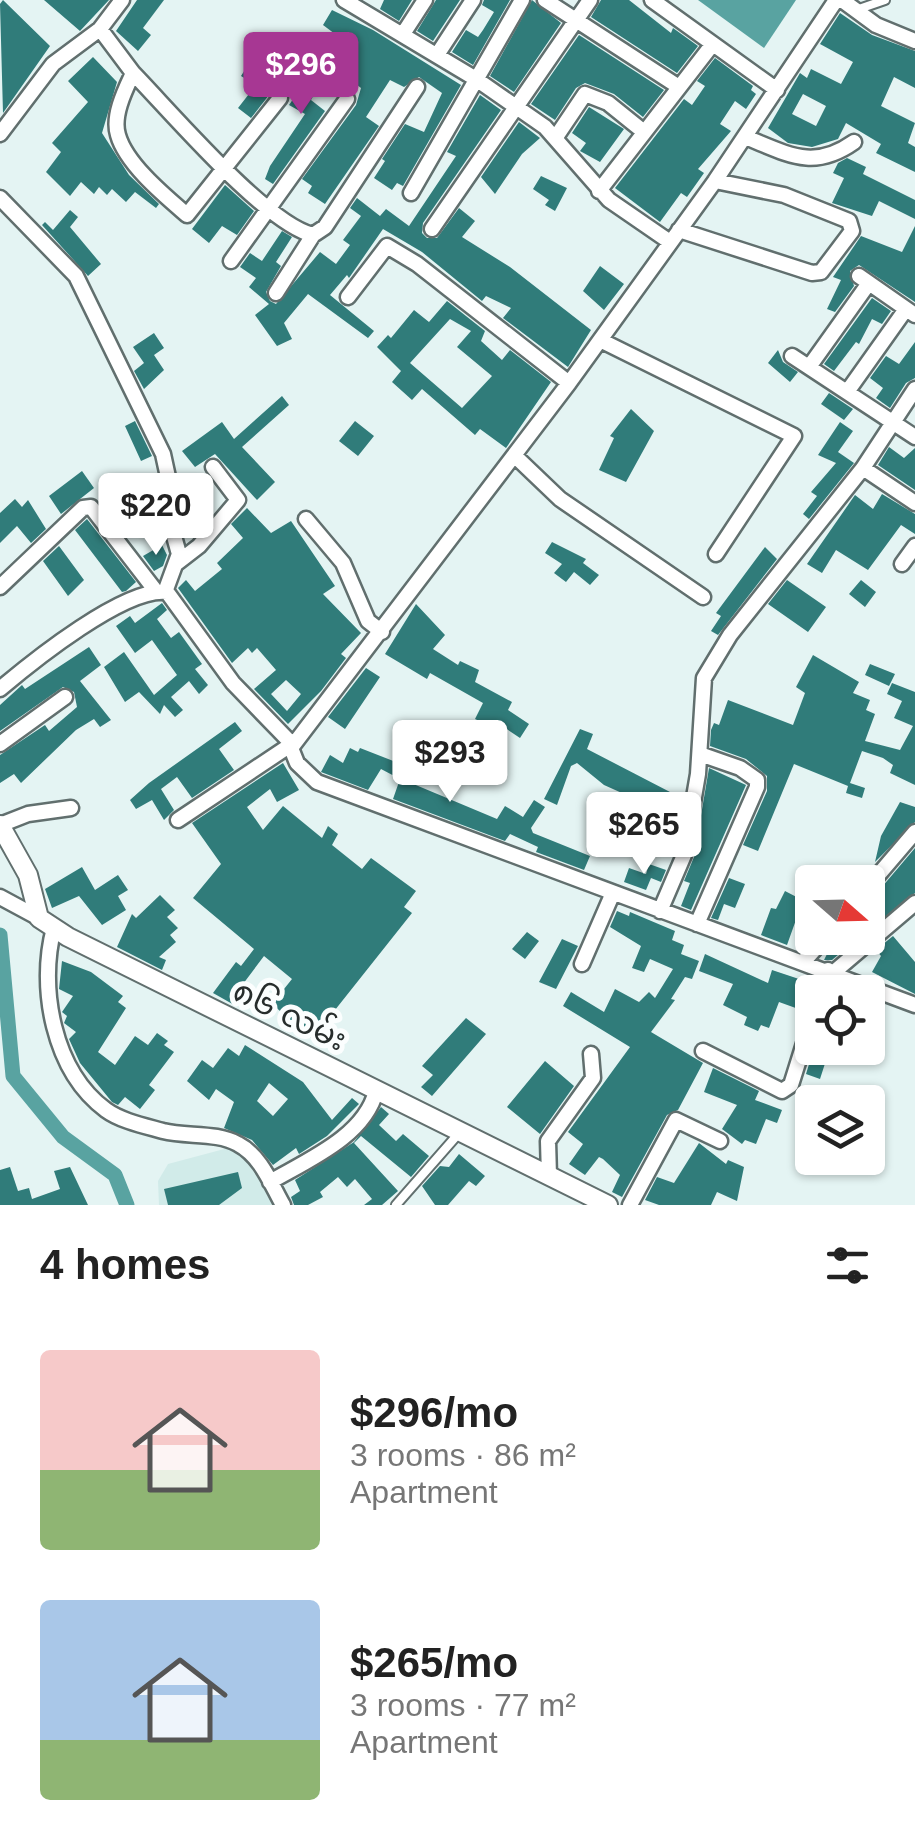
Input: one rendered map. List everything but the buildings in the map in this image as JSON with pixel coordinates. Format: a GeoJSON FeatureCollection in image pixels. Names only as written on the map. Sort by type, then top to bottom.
{"type":"FeatureCollection","features":[{"type":"Feature","properties":{"kind":"street"},"geometry":{"type":"LineString","coordinates":[[0,134],[53,64],[100,29],[122,0]]}},
{"type":"Feature","properties":{"kind":"street"},"geometry":{"type":"LineString","coordinates":[[344,0],[514,105],[556,136],[600,191],[674,236],[812,273],[821,272],[852,231],[849,220],[784,196],[714,181]]}},
{"type":"Feature","properties":{"kind":"street"},"geometry":{"type":"LineString","coordinates":[[374,16],[382,0]]}},
{"type":"Feature","properties":{"kind":"street"},"geometry":{"type":"LineString","coordinates":[[403,34],[424,0]]}},
{"type":"Feature","properties":{"kind":"street"},"geometry":{"type":"LineString","coordinates":[[436,55],[473,0]]}},
{"type":"Feature","properties":{"kind":"street"},"geometry":{"type":"LineString","coordinates":[[410,193],[522,0]]}},
{"type":"Feature","properties":{"kind":"street"},"geometry":{"type":"LineString","coordinates":[[545,0],[679,87]]}},
{"type":"Feature","properties":{"kind":"street"},"geometry":{"type":"LineString","coordinates":[[432,229],[590,0]]}},
{"type":"Feature","properties":{"kind":"street"},"geometry":{"type":"LineString","coordinates":[[652,0],[777,90]]}},
{"type":"Feature","properties":{"kind":"street"},"geometry":{"type":"LineString","coordinates":[[178,820],[292,744],[382,632],[569,383],[839,0],[915,41]]}},
{"type":"Feature","properties":{"kind":"street"},"geometry":{"type":"LineString","coordinates":[[100,29],[133,73],[228,169],[269,208],[313,236]]}},
{"type":"Feature","properties":{"kind":"street"},"geometry":{"type":"LineString","coordinates":[[600,191],[712,45]]}},
{"type":"Feature","properties":{"kind":"street"},"geometry":{"type":"LineString","coordinates":[[133,73],[117,120],[118,136],[167,198],[187,215],[228,169],[280,98]]}},
{"type":"Feature","properties":{"kind":"street"},"geometry":{"type":"LineString","coordinates":[[276,293],[418,87]]}},
{"type":"Feature","properties":{"kind":"street"},"geometry":{"type":"LineString","coordinates":[[556,136],[585,94],[608,103],[644,132]]}},
{"type":"Feature","properties":{"kind":"street"},"geometry":{"type":"LineString","coordinates":[[231,260],[347,99]]}},
{"type":"Feature","properties":{"kind":"street"},"geometry":{"type":"LineString","coordinates":[[744,137],[809,160],[826,159],[854,142]]}},
{"type":"Feature","properties":{"kind":"street"},"geometry":{"type":"LineString","coordinates":[[0,198],[76,276],[104,330],[145,425],[163,454],[168,477],[163,498],[178,563]]}},
{"type":"Feature","properties":{"kind":"street"},"geometry":{"type":"LineString","coordinates":[[348,297],[387,246],[447,286],[569,383]]}},
{"type":"Feature","properties":{"kind":"street"},"geometry":{"type":"LineString","coordinates":[[809,367],[864,280],[910,312],[848,392]]}},
{"type":"Feature","properties":{"kind":"street"},"geometry":{"type":"LineString","coordinates":[[600,340],[794,436],[716,554]]}},
{"type":"Feature","properties":{"kind":"street"},"geometry":{"type":"LineString","coordinates":[[792,356],[915,437]]}},
{"type":"Feature","properties":{"kind":"street"},"geometry":{"type":"LineString","coordinates":[[660,911],[684,855],[700,754],[704,678],[863,468],[915,389]]}},
{"type":"Feature","properties":{"kind":"street"},"geometry":{"type":"LineString","coordinates":[[515,456],[560,499],[703,597]]}},
{"type":"Feature","properties":{"kind":"street"},"geometry":{"type":"LineString","coordinates":[[0,690],[100,618],[160,591],[178,563],[199,546],[238,500],[214,467]]}},
{"type":"Feature","properties":{"kind":"street"},"geometry":{"type":"LineString","coordinates":[[863,468],[915,503]]}},
{"type":"Feature","properties":{"kind":"street"},"geometry":{"type":"LineString","coordinates":[[0,587],[83,508],[91,507],[233,682],[292,744],[298,763],[317,782],[395,808],[612,896],[804,961],[915,1005]]}},
{"type":"Feature","properties":{"kind":"street"},"geometry":{"type":"LineString","coordinates":[[306,519],[343,563],[368,620],[382,632]]}},
{"type":"Feature","properties":{"kind":"street"},"geometry":{"type":"LineString","coordinates":[[902,564],[915,546]]}},
{"type":"Feature","properties":{"kind":"street"},"geometry":{"type":"LineString","coordinates":[[0,744],[65,697]]}},
{"type":"Feature","properties":{"kind":"street"},"geometry":{"type":"LineString","coordinates":[[697,924],[757,787],[757,780],[740,768],[700,754]]}},
{"type":"Feature","properties":{"kind":"street"},"geometry":{"type":"LineString","coordinates":[[71,808],[28,814],[0,825],[28,875],[47,923],[48,998],[74,1076],[109,1113],[144,1125],[242,1146],[283,1205]]}},
{"type":"Feature","properties":{"kind":"street"},"geometry":{"type":"LineString","coordinates":[[885,867],[915,832]]}},
{"type":"Feature","properties":{"kind":"street"},"geometry":{"type":"LineString","coordinates":[[582,964],[612,896]]}},
{"type":"Feature","properties":{"kind":"street"},"geometry":{"type":"LineString","coordinates":[[1,898],[47,923]]}},
{"type":"Feature","properties":{"kind":"street"},"geometry":{"type":"LineString","coordinates":[[829,975],[915,903]]}},
{"type":"Feature","properties":{"kind":"street","name":"၈၆ လမ်း"},"geometry":{"type":"LineString","coordinates":[[47,923],[595,1202]]}},
{"type":"Feature","properties":{"kind":"street"},"geometry":{"type":"LineString","coordinates":[[804,961],[809,955]]}},
{"type":"Feature","properties":{"kind":"street"},"geometry":{"type":"LineString","coordinates":[[704,1052],[782,1091],[791,1085],[797,1065]]}},
{"type":"Feature","properties":{"kind":"street"},"geometry":{"type":"LineString","coordinates":[[549,1176],[548,1141],[592,1078],[591,1054]]}},
{"type":"Feature","properties":{"kind":"street"},"geometry":{"type":"LineString","coordinates":[[270,1182],[338,1141],[372,1105],[376,1090]]}},
{"type":"Feature","properties":{"kind":"street"},"geometry":{"type":"LineString","coordinates":[[630,1205],[676,1120],[720,1140]]}},
{"type":"Feature","properties":{"kind":"lane"},"geometry":{"type":"LineString","coordinates":[[855,10],[885,0]]}},
{"type":"Feature","properties":{"kind":"lane"},"geometry":{"type":"LineString","coordinates":[[396,1205],[460,1132]]}},
{"type":"Feature","properties":{"kind":"shaded area"},"geometry":{"type":"Polygon","coordinates":[[[228,1148],[250,1155],[276,1205],[159,1205],[158,1181],[168,1164],[228,1148]]]}},
{"type":"Feature","properties":{"kind":"water"},"geometry":{"type":"Polygon","coordinates":[[[698,0],[796,0],[764,48],[698,0]]]}},
{"type":"Feature","properties":{"kind":"waterway"},"geometry":{"type":"LineString","coordinates":[[0,935],[13,1076],[63,1137],[115,1175],[127,1205]]}}]}
